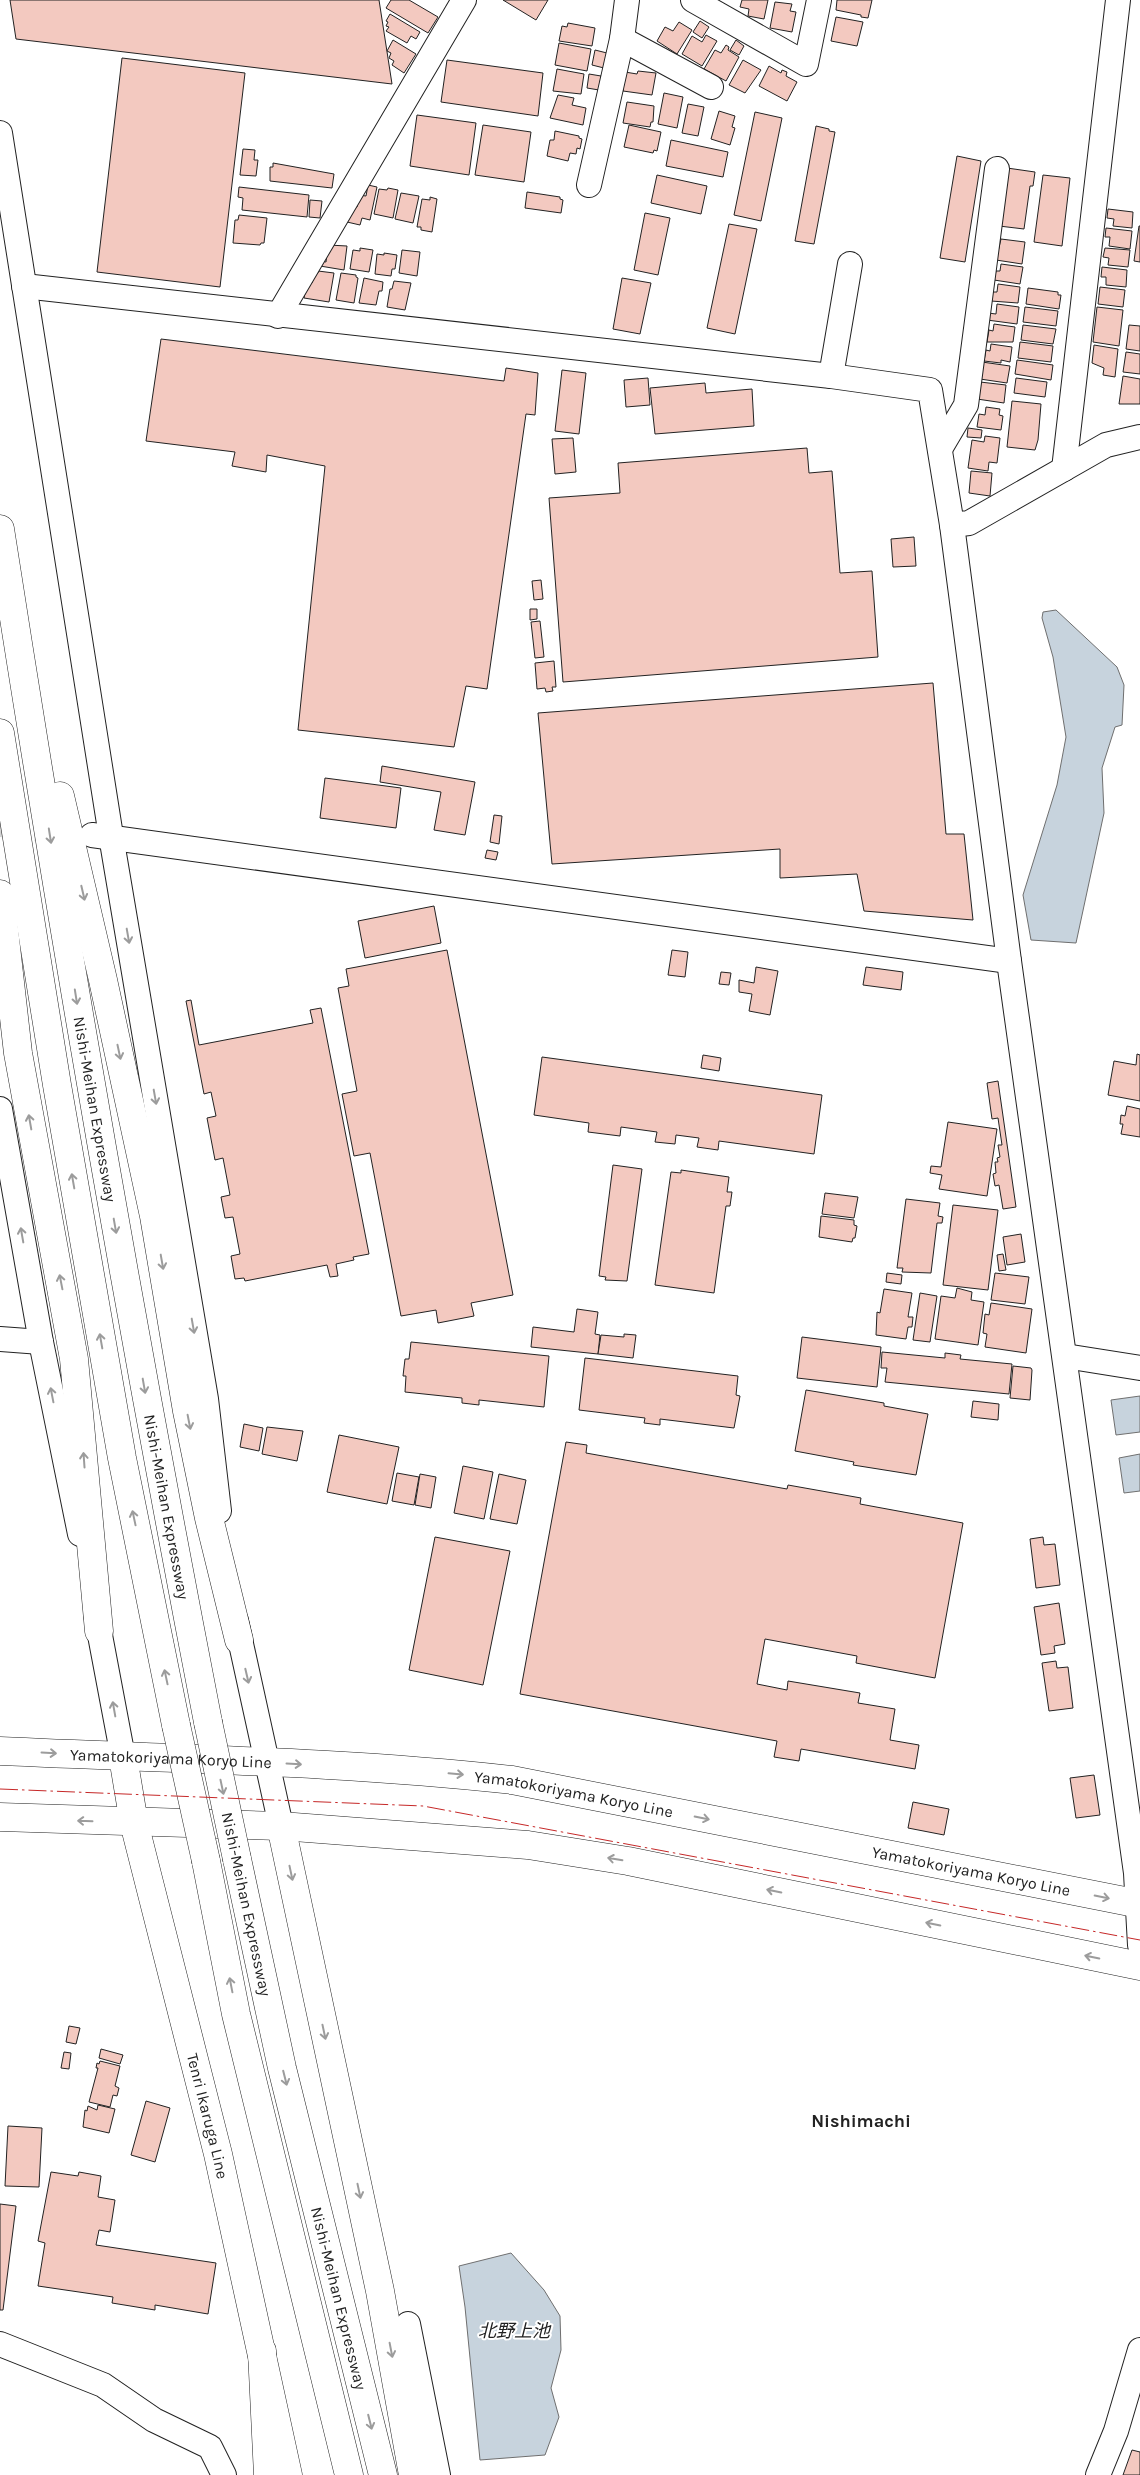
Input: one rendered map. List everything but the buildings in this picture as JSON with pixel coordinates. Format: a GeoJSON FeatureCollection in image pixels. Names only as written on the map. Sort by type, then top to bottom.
{"type":"FeatureCollection","features":[{"type":"Feature","properties":{"kind":"main road","name":"Nishi-Meihan Expressway"},"geometry":{"type":"LineString","coordinates":[[0,529],[91,1090],[153,1437],[208,1722],[282,2068],[383,2475]]}},
{"type":"Feature","properties":{"kind":"main road"},"geometry":{"type":"LineString","coordinates":[[10,591],[129,1095],[154,1216],[187,1411],[208,1518],[239,1640]]}},
{"type":"Feature","properties":{"kind":"main road","name":"Nishi-Meihan Expressway"},"geometry":{"type":"LineString","coordinates":[[0,733],[57,1084],[122,1458],[236,2014],[349,2475]]}},
{"type":"Feature","properties":{"kind":"main road"},"geometry":{"type":"LineString","coordinates":[[0,894],[18,1053],[74,1359],[99,1631]]}},
{"type":"Feature","properties":{"kind":"main road","name":"Yamatokoriyama Koryo Line"},"geometry":{"type":"LineString","coordinates":[[0,1751],[266,1762],[453,1774],[512,1780],[1138,1904]]}},
{"type":"Feature","properties":{"kind":"main road","name":"Tenri Ikaruga Line"},"geometry":{"type":"LineString","coordinates":[[123,1757],[134,1823],[218,2154],[288,2475]]}},
{"type":"Feature","properties":{"kind":"main road"},"geometry":{"type":"LineString","coordinates":[[0,1817],[134,1823],[281,1826],[528,1845],[601,1857],[1140,1966]]}},
{"type":"Feature","properties":{"kind":"main road"},"geometry":{"type":"LineString","coordinates":[[281,1826],[380,2291],[413,2475]]}},
{"type":"Feature","properties":{"kind":"main road"},"geometry":{"type":"LineString","coordinates":[[236,2014],[252,2118],[329,2475]]}},
{"type":"Feature","properties":{"kind":"main road"},"geometry":{"type":"LineString","coordinates":[[262,2351],[268,2475]]}},
{"type":"Feature","properties":{"kind":"street"},"geometry":{"type":"LineString","coordinates":[[278,316],[464,0]]}},
{"type":"Feature","properties":{"kind":"street"},"geometry":{"type":"LineString","coordinates":[[589,185],[622,39],[628,0]]}},
{"type":"Feature","properties":{"kind":"street"},"geometry":{"type":"LineString","coordinates":[[693,0],[719,7],[806,64],[819,0]]}},
{"type":"Feature","properties":{"kind":"street"},"geometry":{"type":"LineString","coordinates":[[1064,469],[1118,0]]}},
{"type":"Feature","properties":{"kind":"street"},"geometry":{"type":"LineString","coordinates":[[622,39],[710,88]]}},
{"type":"Feature","properties":{"kind":"street"},"geometry":{"type":"LineString","coordinates":[[0,133],[24,286],[101,836],[206,1399],[220,1522],[239,1640],[281,1826]]}},
{"type":"Feature","properties":{"kind":"street"},"geometry":{"type":"LineString","coordinates":[[940,449],[966,405],[997,170]]}},
{"type":"Feature","properties":{"kind":"street"},"geometry":{"type":"LineString","coordinates":[[831,376],[850,264]]}},
{"type":"Feature","properties":{"kind":"street"},"geometry":{"type":"LineString","coordinates":[[24,286],[278,316],[831,376],[930,390],[952,525],[1009,961],[1136,1873],[1140,1945]]}},
{"type":"Feature","properties":{"kind":"street"},"geometry":{"type":"LineString","coordinates":[[952,525],[969,523],[1106,445],[1140,437]]}},
{"type":"Feature","properties":{"kind":"street"},"geometry":{"type":"LineString","coordinates":[[101,836],[503,893],[708,918],[1009,961]]}},
{"type":"Feature","properties":{"kind":"street"},"geometry":{"type":"LineString","coordinates":[[0,1109],[41,1342],[123,1757]]}},
{"type":"Feature","properties":{"kind":"street"},"geometry":{"type":"LineString","coordinates":[[0,1339],[41,1342]]}},
{"type":"Feature","properties":{"kind":"street"},"geometry":{"type":"LineString","coordinates":[[1065,1356],[1140,1368]]}},
{"type":"Feature","properties":{"kind":"street"},"geometry":{"type":"LineString","coordinates":[[408,2324],[438,2475]]}},
{"type":"Feature","properties":{"kind":"street"},"geometry":{"type":"LineString","coordinates":[[0,2344],[103,2385],[154,2420],[210,2447],[224,2475]]}},
{"type":"Feature","properties":{"kind":"street"},"geometry":{"type":"LineString","coordinates":[[1098,2475],[1116,2431],[1140,2350]]}},
{"type":"Feature","properties":{"kind":"water"},"geometry":{"type":"Polygon","coordinates":[[[1056,610],[1117,667],[1124,685],[1122,725],[1115,727],[1102,768],[1104,813],[1076,943],[1031,940],[1023,895],[1057,785],[1066,737],[1053,657],[1042,618],[1043,612],[1056,610]]]}},
{"type":"Feature","properties":{"kind":"water"},"geometry":{"type":"Polygon","coordinates":[[[1140,1396],[1140,1432],[1116,1435],[1111,1400],[1140,1396]]]}},
{"type":"Feature","properties":{"kind":"water"},"geometry":{"type":"Polygon","coordinates":[[[1140,1454],[1140,1491],[1124,1493],[1119,1458],[1140,1454]]]}},
{"type":"Feature","properties":{"kind":"water","name":"北野上池"},"geometry":{"type":"Polygon","coordinates":[[[511,2253],[544,2290],[560,2316],[561,2350],[551,2388],[559,2417],[545,2455],[480,2460],[465,2307],[459,2266],[511,2253]]]}},
{"type":"Feature","properties":{"kind":"tunnel"},"geometry":{"type":"LineString","coordinates":[[0,825],[65,832]]}},
{"type":"Feature","properties":{"kind":"power"},"geometry":{"type":"LineString","coordinates":[[0,1789],[423,1806],[1140,1940]]}},
{"type":"Feature","properties":{"kind":"district","name":"Nishimachi"},"geometry":{"type":"Point","coordinates":[861,2121]}}]}
